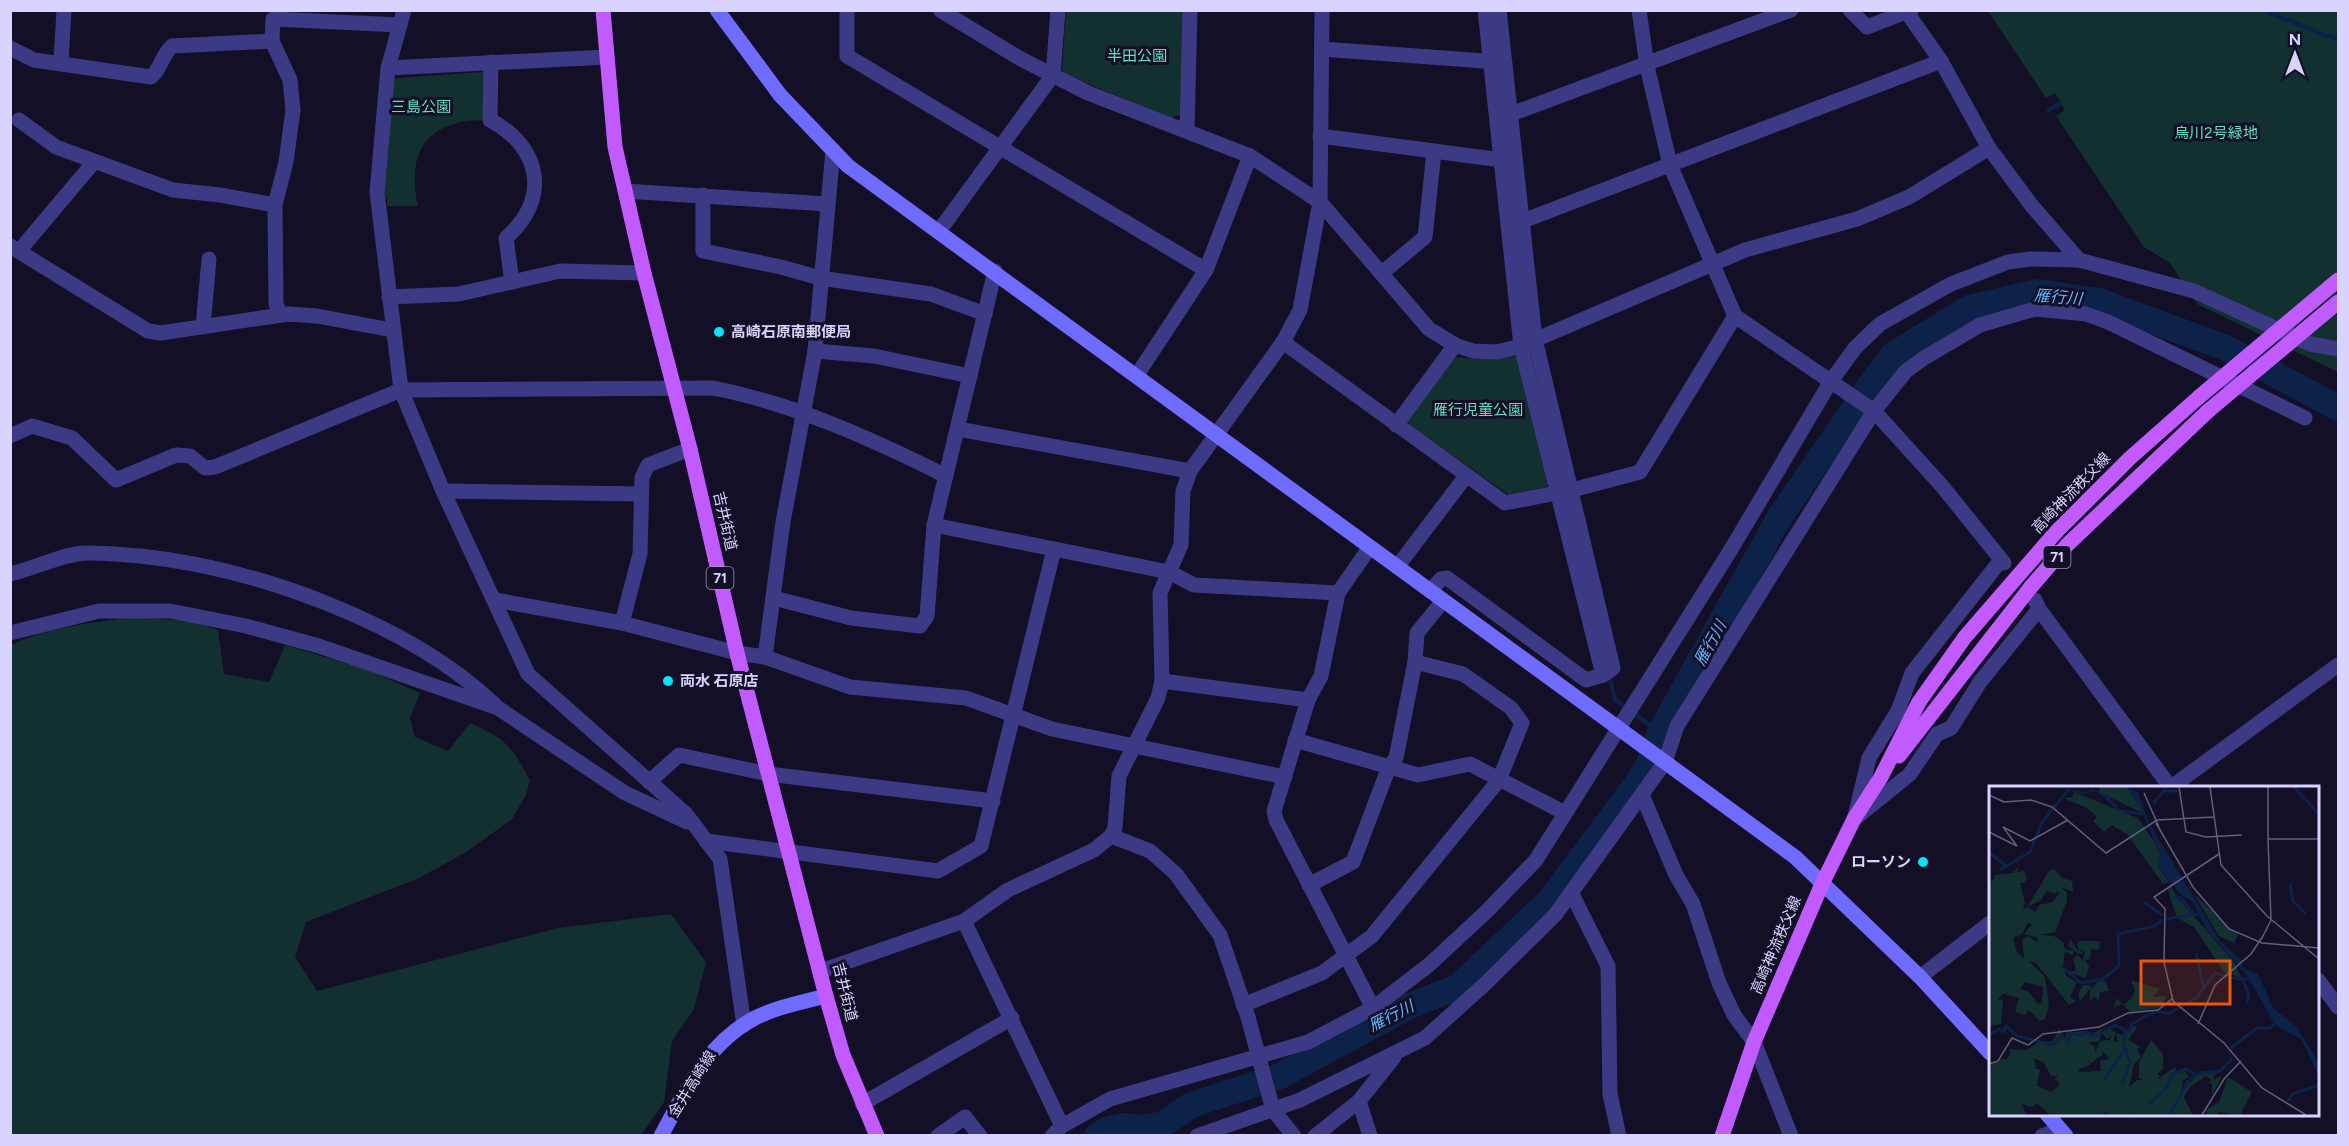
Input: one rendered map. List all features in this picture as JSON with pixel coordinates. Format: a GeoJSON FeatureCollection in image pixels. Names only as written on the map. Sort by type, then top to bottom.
{"type":"FeatureCollection","features":[{"type":"Feature","properties":{"kind":"main road","name":"吉井街道"},"geometry":{"type":"LineString","coordinates":[[603,10],[615,147],[644,273],[690,449],[737,653],[826,996],[843,1055],[877,1136]]}},
{"type":"Feature","properties":{"kind":"main road","name":"高崎神流秩父線"},"geometry":{"type":"LineString","coordinates":[[1881,777],[1919,702],[1965,637],[2091,496],[2199,397],[2338,280]]}},
{"type":"Feature","properties":{"kind":"main road","name":"高崎神流秩父線"},"geometry":{"type":"LineString","coordinates":[[1722,1136],[1754,1042],[1822,884],[1854,819],[1881,777],[2030,588],[2067,545],[2142,471],[2208,411],[2338,302]]}},
{"type":"Feature","properties":{"kind":"street"},"geometry":{"type":"LineString","coordinates":[[61,62],[64,10]]}},
{"type":"Feature","properties":{"kind":"street"},"geometry":{"type":"LineString","coordinates":[[717,10],[780,95],[848,166],[995,271],[1795,857],[1920,976],[1989,1052]]}},
{"type":"Feature","properties":{"kind":"street"},"geometry":{"type":"LineString","coordinates":[[847,10],[848,56],[1206,270]]}},
{"type":"Feature","properties":{"kind":"street"},"geometry":{"type":"LineString","coordinates":[[940,10],[1088,93],[1250,156],[1320,202],[1429,329],[1455,345],[1473,351],[1497,352],[1521,346],[1745,250],[1857,219],[1909,197],[1989,148]]}},
{"type":"Feature","properties":{"kind":"street"},"geometry":{"type":"LineString","coordinates":[[939,231],[1053,75],[1058,10]]}},
{"type":"Feature","properties":{"kind":"street"},"geometry":{"type":"LineString","coordinates":[[1187,131],[1190,10]]}},
{"type":"Feature","properties":{"kind":"street"},"geometry":{"type":"LineString","coordinates":[[821,971],[964,921],[1008,890],[1094,850],[1112,836],[1115,828],[1119,776],[1158,698],[1162,681],[1160,593],[1181,545],[1183,491],[1190,471],[1282,342],[1300,309],[1320,202],[1322,10]]}},
{"type":"Feature","properties":{"kind":"street"},"geometry":{"type":"LineString","coordinates":[[1485,10],[1498,62]]}},
{"type":"Feature","properties":{"kind":"street"},"geometry":{"type":"LineString","coordinates":[[1430,591],[1441,579],[1447,578],[1586,680],[1603,675],[1564,491],[1516,224],[1498,62],[1499,10]]}},
{"type":"Feature","properties":{"kind":"street"},"geometry":{"type":"LineString","coordinates":[[1639,10],[1647,66],[1671,165],[1735,316],[1874,411],[1942,486],[2002,562],[1912,673],[1898,711],[1869,758],[1854,819]]}},
{"type":"Feature","properties":{"kind":"street"},"geometry":{"type":"LineString","coordinates":[[1504,115],[1647,66],[1791,10]]}},
{"type":"Feature","properties":{"kind":"street"},"geometry":{"type":"LineString","coordinates":[[1850,10],[1867,27],[1910,12],[1941,61],[1989,148],[2032,206],[2079,260]]}},
{"type":"Feature","properties":{"kind":"street"},"geometry":{"type":"LineString","coordinates":[[281,315],[276,304],[275,205],[286,162],[293,110],[290,80],[272,41],[273,15],[402,18],[388,68],[377,192],[401,390],[443,491],[528,674],[686,814],[720,859],[744,1025]]}},
{"type":"Feature","properties":{"kind":"street"},"geometry":{"type":"LineString","coordinates":[[10,48],[34,60],[61,62],[151,77],[156,73],[165,53],[172,46],[272,41]]}},
{"type":"Feature","properties":{"kind":"street"},"geometry":{"type":"LineString","coordinates":[[1322,49],[1498,62]]}},
{"type":"Feature","properties":{"kind":"street"},"geometry":{"type":"LineString","coordinates":[[388,68],[606,57]]}},
{"type":"Feature","properties":{"kind":"street"},"geometry":{"type":"LineString","coordinates":[[1516,224],[1941,61]]}},
{"type":"Feature","properties":{"kind":"street"},"geometry":{"type":"LineString","coordinates":[[491,62],[490,120],[519,139],[533,167],[532,198],[526,214],[506,237],[512,282]]}},
{"type":"Feature","properties":{"kind":"street"},"geometry":{"type":"LineString","coordinates":[[19,120],[56,147],[173,190],[220,195],[275,205]]}},
{"type":"Feature","properties":{"kind":"street"},"geometry":{"type":"LineString","coordinates":[[1320,136],[1434,152],[1509,159]]}},
{"type":"Feature","properties":{"kind":"street"},"geometry":{"type":"LineString","coordinates":[[765,657],[783,522],[815,351],[833,150]]}},
{"type":"Feature","properties":{"kind":"street"},"geometry":{"type":"LineString","coordinates":[[1382,273],[1425,237],[1434,152]]}},
{"type":"Feature","properties":{"kind":"street"},"geometry":{"type":"LineString","coordinates":[[1137,375],[1206,270],[1250,156]]}},
{"type":"Feature","properties":{"kind":"street"},"geometry":{"type":"LineString","coordinates":[[94,162],[15,248],[148,331],[161,333],[281,315],[317,316],[392,330]]}},
{"type":"Feature","properties":{"kind":"street"},"geometry":{"type":"LineString","coordinates":[[625,191],[827,204]]}},
{"type":"Feature","properties":{"kind":"street"},"geometry":{"type":"LineString","coordinates":[[703,195],[703,251],[781,267],[820,278],[931,294],[985,314]]}},
{"type":"Feature","properties":{"kind":"street"},"geometry":{"type":"LineString","coordinates":[[1516,224],[1521,346],[1564,491]]}},
{"type":"Feature","properties":{"kind":"street"},"geometry":{"type":"LineString","coordinates":[[203,327],[209,259]]}},
{"type":"Feature","properties":{"kind":"street"},"geometry":{"type":"LineString","coordinates":[[964,921],[1012,1018],[1057,1131],[1110,1098],[1308,1041],[1373,1008],[1430,964],[1487,911],[1536,860],[1730,551],[1831,381],[1855,348],[1880,324],[1951,284],[2008,262],[2031,259],[2079,260],[2140,279],[2194,291],[2310,344],[2338,349]]}},
{"type":"Feature","properties":{"kind":"street"},"geometry":{"type":"LineString","coordinates":[[388,297],[459,294],[560,271],[644,273]]}},
{"type":"Feature","properties":{"kind":"street"},"geometry":{"type":"LineString","coordinates":[[774,598],[851,618],[920,626],[927,616],[934,525],[995,271]]}},
{"type":"Feature","properties":{"kind":"street"},"geometry":{"type":"LineString","coordinates":[[1197,1136],[1300,1100],[1425,1038],[1485,984],[1555,915],[1665,762],[1677,726],[1874,411],[1906,371],[1980,325],[2035,309],[2086,314],[2119,323],[2305,418]]}},
{"type":"Feature","properties":{"kind":"street"},"geometry":{"type":"LineString","coordinates":[[1282,342],[1505,503],[1640,472],[1735,316]]}},
{"type":"Feature","properties":{"kind":"street"},"geometry":{"type":"LineString","coordinates":[[1396,425],[1455,345]]}},
{"type":"Feature","properties":{"kind":"street"},"geometry":{"type":"LineString","coordinates":[[815,351],[874,356],[970,376]]}},
{"type":"Feature","properties":{"kind":"street"},"geometry":{"type":"LineString","coordinates":[[10,436],[32,426],[48,428],[72,438],[116,480],[176,455],[190,456],[205,468],[215,467],[401,390],[674,388],[725,390],[759,397],[805,414],[879,443],[946,476]]}},
{"type":"Feature","properties":{"kind":"street"},"geometry":{"type":"LineString","coordinates":[[958,429],[1190,471]]}},
{"type":"Feature","properties":{"kind":"street"},"geometry":{"type":"LineString","coordinates":[[622,623],[640,554],[642,477],[648,465],[690,449]]}},
{"type":"Feature","properties":{"kind":"street"},"geometry":{"type":"LineString","coordinates":[[1397,567],[1466,476]]}},
{"type":"Feature","properties":{"kind":"street"},"geometry":{"type":"LineString","coordinates":[[443,491],[641,494]]}},
{"type":"Feature","properties":{"kind":"street"},"geometry":{"type":"LineString","coordinates":[[934,525],[1169,572],[1194,585],[1338,593]]}},
{"type":"Feature","properties":{"kind":"street"},"geometry":{"type":"LineString","coordinates":[[1370,547],[1338,593],[1322,675],[1308,700],[1274,811],[1275,820],[1373,1008]]}},
{"type":"Feature","properties":{"kind":"street"},"geometry":{"type":"LineString","coordinates":[[706,841],[938,871],[981,846],[1054,549]]}},
{"type":"Feature","properties":{"kind":"street"},"geometry":{"type":"LineString","coordinates":[[10,574],[76,554],[122,555],[172,560],[281,588],[332,605],[439,660],[470,682],[498,708],[625,793],[695,826]]}},
{"type":"Feature","properties":{"kind":"street"},"geometry":{"type":"LineString","coordinates":[[495,600],[622,623],[737,653],[765,657],[850,687],[966,698],[1052,729],[1134,744],[1285,777]]}},
{"type":"Feature","properties":{"kind":"street"},"geometry":{"type":"LineString","coordinates":[[1309,885],[1353,862],[1389,767],[1396,758],[1415,662],[1417,633],[1443,601]]}},
{"type":"Feature","properties":{"kind":"street"},"geometry":{"type":"LineString","coordinates":[[1854,819],[1910,774],[1937,734],[1951,728],[1980,682],[2037,605],[2169,786]]}},
{"type":"Feature","properties":{"kind":"street"},"geometry":{"type":"LineString","coordinates":[[10,633],[99,611],[170,611],[246,626],[319,646],[498,708]]}},
{"type":"Feature","properties":{"kind":"street"},"geometry":{"type":"LineString","coordinates":[[1244,1005],[1322,973],[1372,936],[1499,780],[1522,723],[1511,708],[1463,674],[1415,662]]}},
{"type":"Feature","properties":{"kind":"street"},"geometry":{"type":"LineString","coordinates":[[2171,786],[2338,665]]}},
{"type":"Feature","properties":{"kind":"street"},"geometry":{"type":"LineString","coordinates":[[1162,681],[1308,700]]}},
{"type":"Feature","properties":{"kind":"street"},"geometry":{"type":"LineString","coordinates":[[1295,740],[1418,775],[1470,764],[1565,813]]}},
{"type":"Feature","properties":{"kind":"street"},"geometry":{"type":"LineString","coordinates":[[649,782],[679,755],[768,774],[993,801]]}},
{"type":"Feature","properties":{"kind":"street"},"geometry":{"type":"LineString","coordinates":[[1642,795],[1676,875],[1693,904],[1719,982],[1734,1015],[1754,1042],[1791,1136]]}},
{"type":"Feature","properties":{"kind":"street"},"geometry":{"type":"LineString","coordinates":[[1112,836],[1150,851],[1176,874],[1220,935],[1244,1005],[1273,1110],[1294,1136]]}},
{"type":"Feature","properties":{"kind":"street"},"geometry":{"type":"LineString","coordinates":[[1572,894],[1608,966],[1610,1094],[1619,1136]]}},
{"type":"Feature","properties":{"kind":"street"},"geometry":{"type":"LineString","coordinates":[[1920,976],[1989,924]]}},
{"type":"Feature","properties":{"kind":"street"},"geometry":{"type":"LineString","coordinates":[[2319,981],[2338,1007]]}},
{"type":"Feature","properties":{"kind":"street","name":"金井高崎線"},"geometry":{"type":"LineString","coordinates":[[661,1136],[708,1055],[722,1041],[744,1025],[776,1010],[826,996]]}},
{"type":"Feature","properties":{"kind":"street"},"geometry":{"type":"LineString","coordinates":[[862,1104],[1012,1018]]}},
{"type":"Feature","properties":{"kind":"street"},"geometry":{"type":"LineString","coordinates":[[1315,1136],[1359,1101],[1398,1052]]}},
{"type":"Feature","properties":{"kind":"street"},"geometry":{"type":"LineString","coordinates":[[1359,1101],[1370,1136]]}},
{"type":"Feature","properties":{"kind":"street"},"geometry":{"type":"LineString","coordinates":[[2049,1116],[2063,1132]]}},
{"type":"Feature","properties":{"kind":"street"},"geometry":{"type":"LineString","coordinates":[[938,1136],[965,1117],[980,1136]]}},
{"type":"Feature","properties":{"kind":"street"},"geometry":{"type":"LineString","coordinates":[[2042,1136],[2063,1132]]}},
{"type":"Feature","properties":{"kind":"green space","name":"半田公園"},"geometry":{"type":"Polygon","coordinates":[[[1066,11],[1184,11],[1181,115],[1170,118],[1067,75],[1062,70],[1066,11]]]}},
{"type":"Feature","properties":{"kind":"green space","name":"烏川2号緑地"},"geometry":{"type":"Polygon","coordinates":[[[1988,11],[2338,11],[2338,372],[2197,304],[2170,263],[2144,247],[2056,116],[2065,110],[2055,93],[2046,98],[1988,11]]]}},
{"type":"Feature","properties":{"kind":"green space","name":"三島公園"},"geometry":{"type":"Polygon","coordinates":[[[482,72],[487,77],[486,121],[462,122],[436,132],[421,149],[417,159],[415,182],[418,206],[387,206],[387,197],[382,197],[392,84],[396,78],[482,72]]]}},
{"type":"Feature","properties":{"kind":"green space","name":"雁行児童公園"},"geometry":{"type":"Polygon","coordinates":[[[1514,355],[1519,359],[1550,481],[1546,487],[1509,495],[1409,425],[1407,418],[1455,357],[1477,359],[1514,355]]]}},
{"type":"Feature","properties":{"kind":"green space"},"geometry":{"type":"Polygon","coordinates":[[[132,617],[190,621],[218,630],[224,674],[269,682],[285,645],[368,670],[420,693],[410,718],[415,737],[448,751],[470,723],[506,744],[530,780],[526,795],[512,819],[466,852],[419,878],[306,922],[295,957],[317,991],[558,928],[671,914],[706,962],[694,1009],[672,1041],[664,1102],[641,1135],[11,1136],[10,646],[54,630],[132,617]]]}},
{"type":"Feature","properties":{"kind":"waterway"},"geometry":{"type":"LineString","coordinates":[[2268,12],[2338,40]]}},
{"type":"Feature","properties":{"kind":"waterway"},"geometry":{"type":"LineString","coordinates":[[2049,110],[2059,104]]}},
{"type":"Feature","properties":{"kind":"waterway","name":"雁行川"},"geometry":{"type":"LineString","coordinates":[[1097,1136],[1106,1130],[1122,1126],[1142,1128],[1164,1124],[1191,1105],[1280,1076],[1409,1006],[1458,987],[1549,901],[1638,782],[1650,762],[1660,732],[1779,518],[1868,388],[1894,354],[1969,308],[2038,292],[2099,301],[2226,348],[2338,408]]}},
{"type":"Feature","properties":{"kind":"waterway"},"geometry":{"type":"LineString","coordinates":[[1609,674],[1615,700],[1660,732]]}},
{"type":"Feature","properties":{"kind":"place","name":"高崎石原南郵便局"},"geometry":{"type":"Point","coordinates":[719,332]}},
{"type":"Feature","properties":{"kind":"place","name":"両水 石原店"},"geometry":{"type":"Point","coordinates":[668,681]}},
{"type":"Feature","properties":{"kind":"place","name":"ローソン"},"geometry":{"type":"Point","coordinates":[1923,862]}}]}
